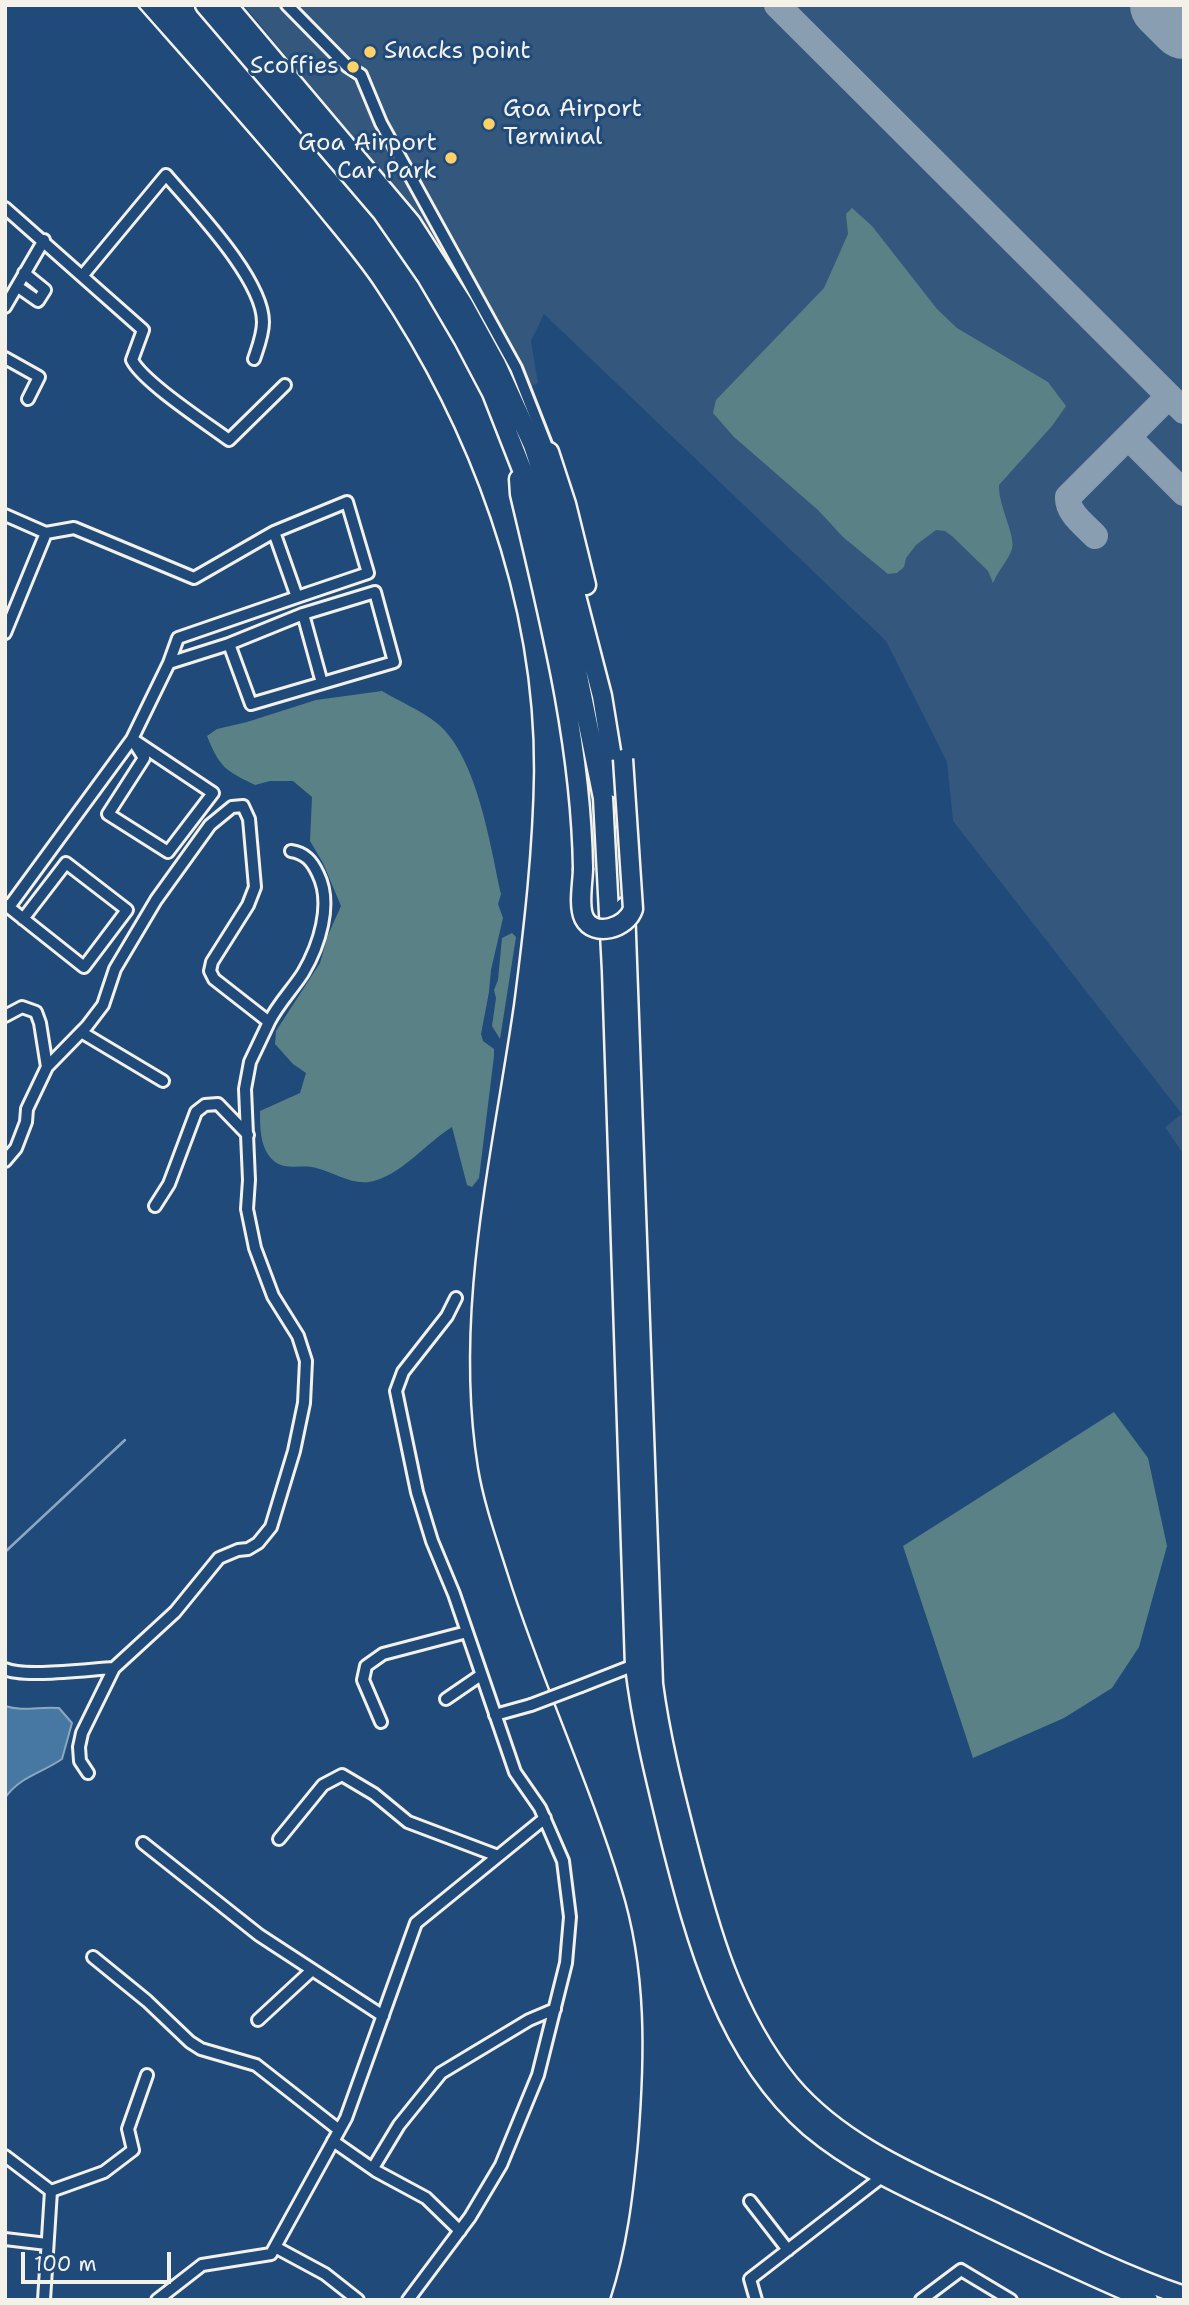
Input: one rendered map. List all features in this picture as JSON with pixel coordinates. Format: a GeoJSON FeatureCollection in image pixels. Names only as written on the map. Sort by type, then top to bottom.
{"type":"FeatureCollection","features":[{"type":"Feature","properties":{"kind":"highway"},"geometry":{"type":"LineString","coordinates":[[205,5],[382,212],[427,277],[492,393],[521,465],[543,531],[568,622],[603,798],[613,984],[635,1666],[640,1711],[698,1938],[724,2005],[758,2068],[790,2107],[833,2145],[883,2176],[1064,2264],[1148,2300]]}},
{"type":"Feature","properties":{"kind":"highway"},"geometry":{"type":"LineString","coordinates":[[227,5],[411,223],[463,304],[550,451],[578,548],[614,704],[623,759],[633,909],[628,920],[614,928],[594,927],[586,921],[582,911],[580,797],[572,734],[553,633],[520,494],[521,465]]}},
{"type":"Feature","properties":{"kind":"highway"},"geometry":{"type":"LineString","coordinates":[[550,451],[553,507],[602,696],[615,767],[622,836],[651,1652],[659,1727],[708,1923],[734,1992],[759,2040],[790,2085],[843,2133],[913,2174],[1103,2264],[1184,2296]]}},
{"type":"Feature","properties":{"kind":"street"},"geometry":{"type":"LineString","coordinates":[[287,5],[347,66],[361,75],[381,123],[516,368],[550,451]]}},
{"type":"Feature","properties":{"kind":"street"},"geometry":{"type":"LineString","coordinates":[[83,275],[166,175],[223,243],[253,286],[264,323],[254,359]]}},
{"type":"Feature","properties":{"kind":"street"},"geometry":{"type":"LineString","coordinates":[[5,208],[143,330],[132,360],[135,366],[229,440],[285,385]]}},
{"type":"Feature","properties":{"kind":"street"},"geometry":{"type":"LineString","coordinates":[[5,307],[44,240]]}},
{"type":"Feature","properties":{"kind":"street"},"geometry":{"type":"LineString","coordinates":[[18,287],[38,301],[45,290],[24,273]]}},
{"type":"Feature","properties":{"kind":"street"},"geometry":{"type":"LineString","coordinates":[[5,358],[39,377],[28,399]]}},
{"type":"Feature","properties":{"kind":"street"},"geometry":{"type":"LineString","coordinates":[[5,515],[46,533],[74,528],[194,578],[274,532],[347,502],[368,573],[178,638],[169,663],[132,739],[7,906],[23,919],[84,967],[127,910],[66,863],[23,919]]}},
{"type":"Feature","properties":{"kind":"street"},"geometry":{"type":"LineString","coordinates":[[274,532],[297,597]]}},
{"type":"Feature","properties":{"kind":"street"},"geometry":{"type":"LineString","coordinates":[[5,634],[46,533]]}},
{"type":"Feature","properties":{"kind":"street"},"geometry":{"type":"LineString","coordinates":[[169,663],[229,644],[303,614],[375,592],[394,662],[251,704],[229,644]]}},
{"type":"Feature","properties":{"kind":"street"},"geometry":{"type":"LineString","coordinates":[[303,614],[322,683]]}},
{"type":"Feature","properties":{"kind":"street"},"geometry":{"type":"LineString","coordinates":[[132,739],[213,793],[168,852],[108,814],[144,758],[132,739]]}},
{"type":"Feature","properties":{"kind":"street"},"geometry":{"type":"LineString","coordinates":[[5,1161],[16,1148],[26,1122],[27,1109],[47,1068],[103,1005],[115,969],[177,869],[210,825],[232,807],[243,806],[249,819],[255,887],[248,905],[212,962],[210,971],[214,979],[269,1022]]}},
{"type":"Feature","properties":{"kind":"street"},"geometry":{"type":"LineString","coordinates":[[88,1773],[80,1761],[82,1733],[114,1668],[175,1612],[219,1558],[258,1543],[271,1527],[294,1451],[303,1403],[306,1361],[298,1336],[273,1296],[255,1248],[247,1209],[249,1180],[245,1088],[250,1062],[269,1022],[316,947],[324,907],[322,881],[315,867],[301,853],[291,851]]}},
{"type":"Feature","properties":{"kind":"street"},"geometry":{"type":"LineString","coordinates":[[5,1016],[22,1007],[36,1012],[47,1068]]}},
{"type":"Feature","properties":{"kind":"street"},"geometry":{"type":"LineString","coordinates":[[81,1032],[163,1081]]}},
{"type":"Feature","properties":{"kind":"street"},"geometry":{"type":"LineString","coordinates":[[155,1206],[169,1184],[196,1112],[205,1105],[218,1104],[248,1135]]}},
{"type":"Feature","properties":{"kind":"street"},"geometry":{"type":"LineString","coordinates":[[408,2300],[460,2231],[501,2165],[538,2075],[566,1963],[570,1917],[563,1861],[540,1808],[515,1772],[454,1594],[432,1541],[417,1492],[396,1391],[403,1372],[447,1316],[456,1298]]}},
{"type":"Feature","properties":{"kind":"street"},"geometry":{"type":"LineString","coordinates":[[381,1722],[363,1680],[366,1666],[383,1654],[467,1632]]}},
{"type":"Feature","properties":{"kind":"street"},"geometry":{"type":"LineString","coordinates":[[495,1715],[531,1705],[635,1666],[651,1652]]}},
{"type":"Feature","properties":{"kind":"street"},"geometry":{"type":"LineString","coordinates":[[5,1669],[11,1672],[38,1672],[114,1668]]}},
{"type":"Feature","properties":{"kind":"street"},"geometry":{"type":"LineString","coordinates":[[446,1699],[481,1675]]}},
{"type":"Feature","properties":{"kind":"street"},"geometry":{"type":"LineString","coordinates":[[279,1839],[323,1785],[342,1775],[374,1794],[408,1822],[498,1856]]}},
{"type":"Feature","properties":{"kind":"street"},"geometry":{"type":"LineString","coordinates":[[157,2300],[202,2265],[271,2254],[346,2118],[416,1923],[545,1818]]}},
{"type":"Feature","properties":{"kind":"street"},"geometry":{"type":"LineString","coordinates":[[143,1843],[259,1936],[383,2016]]}},
{"type":"Feature","properties":{"kind":"street"},"geometry":{"type":"LineString","coordinates":[[93,1958],[147,2001],[190,2042],[201,2049],[256,2065],[339,2130]]}},
{"type":"Feature","properties":{"kind":"street"},"geometry":{"type":"LineString","coordinates":[[258,2020],[311,1970]]}},
{"type":"Feature","properties":{"kind":"street"},"geometry":{"type":"LineString","coordinates":[[373,2168],[399,2125],[441,2073],[529,2020],[555,2009]]}},
{"type":"Feature","properties":{"kind":"street"},"geometry":{"type":"LineString","coordinates":[[51,2191],[104,2172],[133,2150],[128,2129],[147,2075]]}},
{"type":"Feature","properties":{"kind":"street"},"geometry":{"type":"LineString","coordinates":[[333,2141],[373,2168],[426,2198],[460,2231]]}},
{"type":"Feature","properties":{"kind":"street"},"geometry":{"type":"LineString","coordinates":[[5,2156],[51,2191]]}},
{"type":"Feature","properties":{"kind":"street"},"geometry":{"type":"LineString","coordinates":[[756,2300],[750,2279],[883,2176]]}},
{"type":"Feature","properties":{"kind":"street"},"geometry":{"type":"LineString","coordinates":[[44,2300],[51,2191]]}},
{"type":"Feature","properties":{"kind":"street"},"geometry":{"type":"LineString","coordinates":[[750,2202],[788,2250]]}},
{"type":"Feature","properties":{"kind":"street"},"geometry":{"type":"LineString","coordinates":[[5,2239],[47,2244]]}},
{"type":"Feature","properties":{"kind":"street"},"geometry":{"type":"LineString","coordinates":[[275,2246],[325,2274],[358,2300]]}},
{"type":"Feature","properties":{"kind":"street"},"geometry":{"type":"LineString","coordinates":[[921,2300],[961,2270],[1011,2300]]}},
{"type":"Feature","properties":{"kind":"shaded area"},"geometry":{"type":"Polygon","coordinates":[[[244,5],[1184,5],[1184,1155],[1165,1127],[1182,1114],[953,821],[947,762],[886,641],[544,314],[531,341],[538,383],[506,398],[399,199],[244,5]]]}},
{"type":"Feature","properties":{"kind":"shaded area"},"geometry":{"type":"Polygon","coordinates":[[[5,1706],[19,1709],[59,1708],[72,1723],[62,1759],[24,1780],[5,1798],[5,1706]]]}},
{"type":"Feature","properties":{"kind":"green space"},"geometry":{"type":"Polygon","coordinates":[[[852,208],[872,226],[937,309],[957,328],[1048,382],[1066,406],[1052,426],[999,485],[1013,543],[1011,553],[993,583],[988,571],[953,537],[945,531],[936,530],[916,545],[906,558],[904,567],[897,573],[888,574],[843,537],[818,510],[734,437],[713,413],[716,400],[824,288],[848,234],[846,214],[852,208]]]}},
{"type":"Feature","properties":{"kind":"green space"},"geometry":{"type":"Polygon","coordinates":[[[382,691],[438,724],[463,757],[487,827],[501,894],[498,904],[503,918],[491,970],[481,1034],[483,1041],[494,1049],[494,1056],[479,1178],[472,1187],[467,1185],[452,1127],[406,1164],[387,1176],[369,1182],[354,1181],[311,1167],[278,1164],[269,1156],[262,1138],[260,1111],[300,1093],[306,1073],[293,1064],[275,1044],[276,1031],[320,963],[328,935],[341,906],[323,863],[310,841],[312,797],[293,781],[270,781],[255,785],[237,776],[220,762],[207,736],[217,729],[316,700],[382,691]]]}},
{"type":"Feature","properties":{"kind":"green space"},"geometry":{"type":"Polygon","coordinates":[[[512,933],[516,937],[500,1039],[492,1026],[496,998],[494,990],[498,980],[502,938],[512,933]]]}},
{"type":"Feature","properties":{"kind":"green space"},"geometry":{"type":"Polygon","coordinates":[[[1114,1412],[1148,1458],[1167,1546],[1139,1647],[1112,1688],[1064,1718],[973,1758],[903,1546],[1114,1412]]]}},
{"type":"Feature","properties":{"kind":"waterway"},"geometry":{"type":"LineString","coordinates":[[5,1552],[125,1440]]}},
{"type":"Feature","properties":{"kind":"taxiway"},"geometry":{"type":"LineString","coordinates":[[777,5],[1184,411]]}},
{"type":"Feature","properties":{"kind":"taxiway"},"geometry":{"type":"LineString","coordinates":[[1095,536],[1073,513],[1068,497],[1169,396]]}},
{"type":"Feature","properties":{"kind":"taxiway"},"geometry":{"type":"LineString","coordinates":[[1128,437],[1184,493]]}},
{"type":"Feature","properties":{"kind":"runway"},"geometry":{"type":"LineString","coordinates":[[1164,5],[1184,25]]}},
{"type":"Feature","properties":{"kind":"railway"},"geometry":{"type":"LineString","coordinates":[[137,5],[346,248],[375,287],[409,341],[440,398],[467,457],[509,580],[523,643],[531,707],[534,771],[532,829],[514,1004],[478,1235],[470,1352],[471,1410],[478,1468],[491,1522],[535,1653],[608,1847],[636,1950],[643,2046],[638,2143],[628,2222],[610,2300]]}},
{"type":"Feature","properties":{"kind":"place","name":"Snacks point"},"geometry":{"type":"Point","coordinates":[370,52]}},
{"type":"Feature","properties":{"kind":"place","name":"Scoffies"},"geometry":{"type":"Point","coordinates":[353,67]}},
{"type":"Feature","properties":{"kind":"place","name":"Goa Airport Terminal"},"geometry":{"type":"Point","coordinates":[489,124]}},
{"type":"Feature","properties":{"kind":"place","name":"Goa Airport Car Park"},"geometry":{"type":"Point","coordinates":[451,158]}}]}
